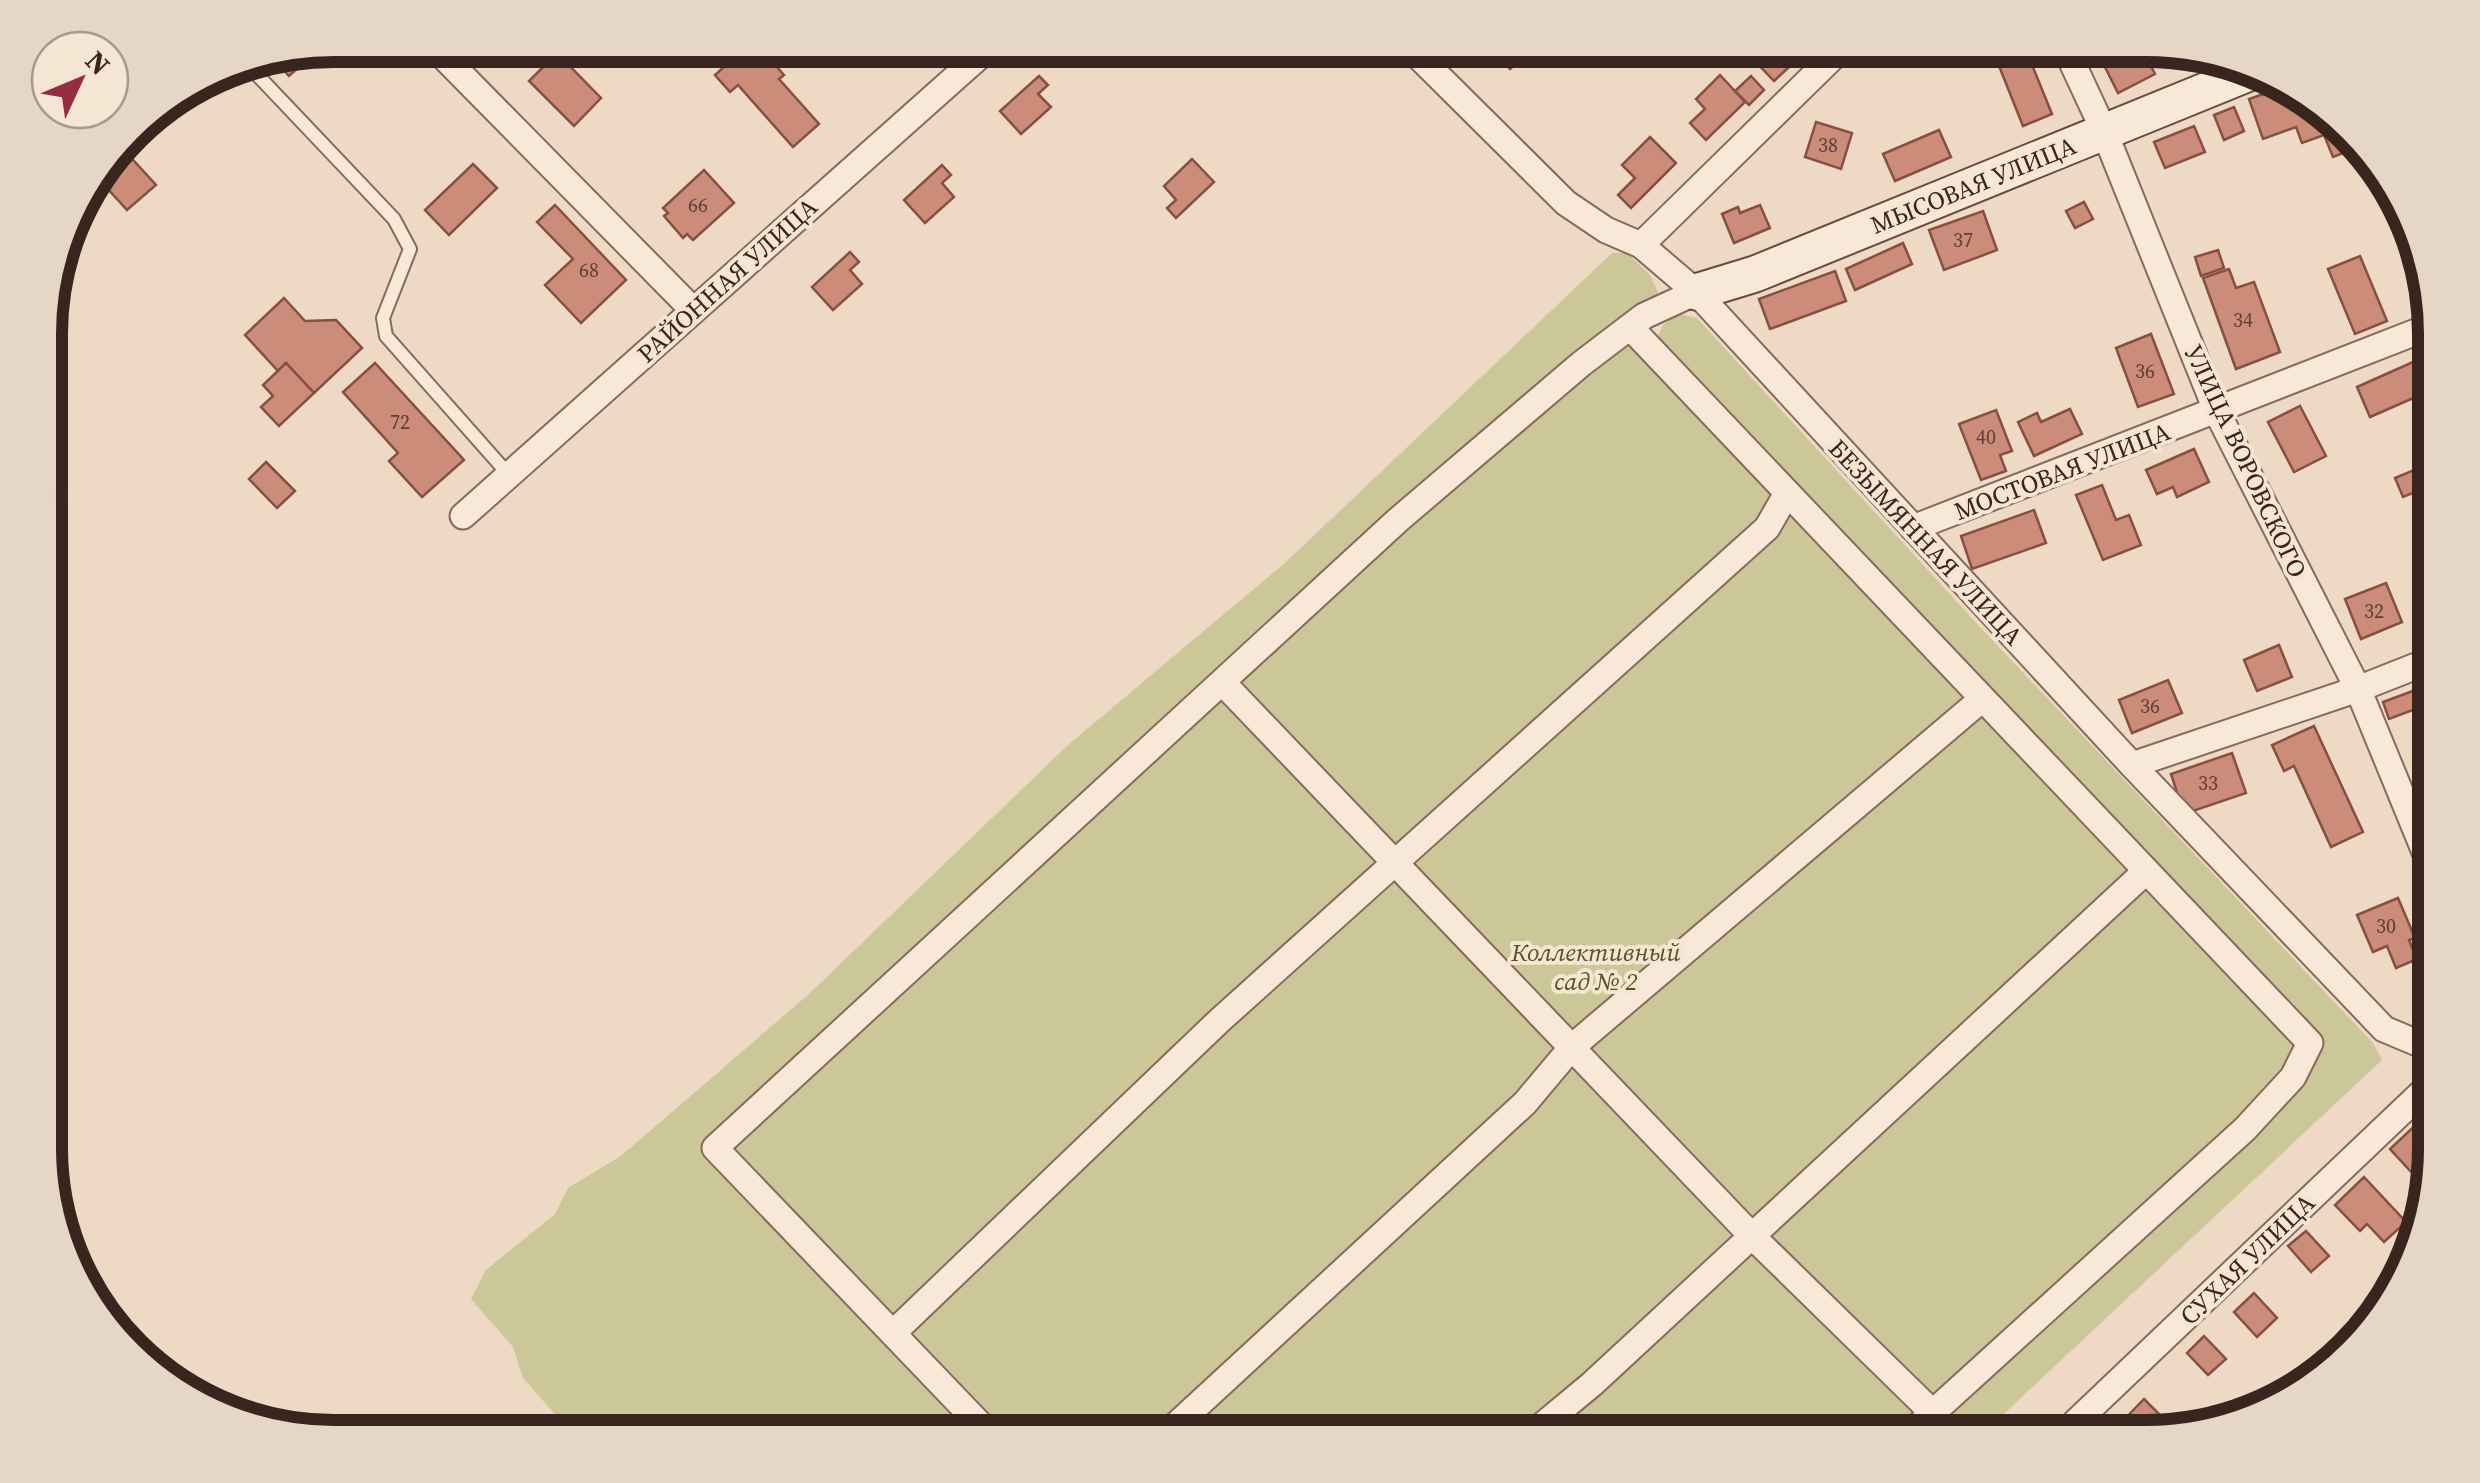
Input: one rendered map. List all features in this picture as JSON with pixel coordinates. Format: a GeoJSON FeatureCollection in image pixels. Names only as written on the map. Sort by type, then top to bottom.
{"type":"FeatureCollection","features":[{"type":"Feature","properties":{"kind":"street"},"geometry":{"type":"LineString","coordinates":[[449,62],[693,310]]}},
{"type":"Feature","properties":{"kind":"street","name":"РАЙОННАЯ УЛИЦА"},"geometry":{"type":"LineString","coordinates":[[463,516],[973,62]]}},
{"type":"Feature","properties":{"kind":"street","name":"БЕЗЫМЯННАЯ УЛИЦА"},"geometry":{"type":"LineString","coordinates":[[1428,62],[1566,203],[1606,230],[1640,245],[1696,292],[2132,765],[2384,1028],[2417,1043]]}},
{"type":"Feature","properties":{"kind":"street"},"geometry":{"type":"LineString","coordinates":[[1640,245],[1827,62]]}},
{"type":"Feature","properties":{"kind":"street","name":"УЛИЦА ВОРОВСКОГО"},"geometry":{"type":"LineString","coordinates":[[2072,62],[2104,131],[2217,412],[2358,690],[2417,833]]}},
{"type":"Feature","properties":{"kind":"street","name":"МЫСОВАЯ УЛИЦА"},"geometry":{"type":"LineString","coordinates":[[1696,292],[1756,274],[2236,78]]}},
{"type":"Feature","properties":{"kind":"street"},"geometry":{"type":"LineString","coordinates":[[977,1420],[715,1148],[1412,508],[1630,327],[1696,292]]}},
{"type":"Feature","properties":{"kind":"street"},"geometry":{"type":"LineString","coordinates":[[1630,327],[2310,1043],[2293,1077],[2245,1130],[1925,1420]]}},
{"type":"Feature","properties":{"kind":"street","name":"МОСТОВАЯ УЛИЦА"},"geometry":{"type":"LineString","coordinates":[[1913,528],[2417,332]]}},
{"type":"Feature","properties":{"kind":"street"},"geometry":{"type":"LineString","coordinates":[[893,1333],[1219,1021],[1767,528],[1786,495]]}},
{"type":"Feature","properties":{"kind":"street"},"geometry":{"type":"LineString","coordinates":[[2132,765],[2358,690],[2417,665]]}},
{"type":"Feature","properties":{"kind":"street"},"geometry":{"type":"LineString","coordinates":[[1223,683],[1751,1236],[1933,1412]]}},
{"type":"Feature","properties":{"kind":"street"},"geometry":{"type":"LineString","coordinates":[[1182,1420],[1525,1103],[1572,1047],[1705,930],[1981,700]]}},
{"type":"Feature","properties":{"kind":"street"},"geometry":{"type":"LineString","coordinates":[[1549,1420],[2144,872]]}},
{"type":"Feature","properties":{"kind":"street","name":"СУХАЯ УЛИЦА"},"geometry":{"type":"LineString","coordinates":[[2079,1420],[2417,1097]]}},
{"type":"Feature","properties":{"kind":"lane"},"geometry":{"type":"LineString","coordinates":[[257,74],[394,218],[410,249],[383,318],[386,336],[508,475]]}},
{"type":"Feature","properties":{"kind":"green space","name":"Коллективный сад № 2"},"geometry":{"type":"Polygon","coordinates":[[[1612,253],[1627,253],[1650,275],[1658,292],[1653,302],[1636,313],[1655,343],[1663,325],[1678,314],[1697,318],[1980,627],[2373,1043],[2382,1060],[1997,1420],[560,1420],[523,1378],[513,1347],[471,1299],[486,1270],[555,1214],[568,1188],[621,1156],[810,993],[1068,745],[1286,562],[1612,253]]]}},
{"type":"Feature","properties":{"kind":"building"},"geometry":{"type":"Polygon","coordinates":[[[548,62],[566,62],[601,98],[574,126],[529,81],[548,62]]]}},
{"type":"Feature","properties":{"kind":"building"},"geometry":{"type":"Polygon","coordinates":[[[729,62],[773,62],[784,75],[779,79],[819,124],[793,147],[738,85],[730,92],[715,75],[729,62]]]}},
{"type":"Feature","properties":{"kind":"building"},"geometry":{"type":"Polygon","coordinates":[[[1756,62],[1795,62],[1774,81],[1756,62]]]}},
{"type":"Feature","properties":{"kind":"building"},"geometry":{"type":"Polygon","coordinates":[[[2031,62],[2052,114],[2023,126],[1999,66],[2031,62]]]}},
{"type":"Feature","properties":{"kind":"building"},"geometry":{"type":"Polygon","coordinates":[[[2102,62],[2149,62],[2155,74],[2118,93],[2102,62]]]}},
{"type":"Feature","properties":{"kind":"building"},"geometry":{"type":"Polygon","coordinates":[[[301,65],[289,76],[282,68],[301,65]]]}},
{"type":"Feature","properties":{"kind":"building"},"geometry":{"type":"Polygon","coordinates":[[[1720,75],[1745,102],[1706,140],[1690,123],[1705,109],[1696,99],[1720,75]]]}},
{"type":"Feature","properties":{"kind":"building"},"geometry":{"type":"Polygon","coordinates":[[[1039,76],[1048,85],[1038,94],[1051,107],[1021,134],[1000,111],[1039,76]]]}},
{"type":"Feature","properties":{"kind":"building"},"geometry":{"type":"Polygon","coordinates":[[[1751,76],[1764,90],[1749,105],[1735,91],[1751,76]]]}},
{"type":"Feature","properties":{"kind":"building"},"geometry":{"type":"Polygon","coordinates":[[[2268,92],[2282,99],[2325,130],[2347,152],[2333,157],[2324,135],[2302,143],[2296,127],[2263,139],[2249,99],[2268,92]]]}},
{"type":"Feature","properties":{"kind":"building"},"geometry":{"type":"Polygon","coordinates":[[[2234,107],[2244,131],[2224,140],[2214,115],[2234,107]]]}},
{"type":"Feature","properties":{"kind":"building"},"geometry":{"type":"Polygon","coordinates":[[[1816,122],[1852,133],[1841,169],[1805,157],[1816,122]]]}},
{"type":"Feature","properties":{"kind":"building"},"geometry":{"type":"Polygon","coordinates":[[[2194,126],[2205,152],[2165,168],[2154,142],[2194,126]]]}},
{"type":"Feature","properties":{"kind":"building"},"geometry":{"type":"Polygon","coordinates":[[[1939,130],[1951,157],[1895,181],[1883,154],[1939,130]]]}},
{"type":"Feature","properties":{"kind":"building"},"geometry":{"type":"Polygon","coordinates":[[[1650,137],[1676,163],[1631,208],[1618,195],[1635,178],[1622,165],[1650,137]]]}},
{"type":"Feature","properties":{"kind":"building"},"geometry":{"type":"Polygon","coordinates":[[[129,156],[156,185],[127,210],[106,187],[129,156]]]}},
{"type":"Feature","properties":{"kind":"building"},"geometry":{"type":"Polygon","coordinates":[[[1192,159],[1214,182],[1176,218],[1167,208],[1176,200],[1164,186],[1192,159]]]}},
{"type":"Feature","properties":{"kind":"building"},"geometry":{"type":"Polygon","coordinates":[[[473,164],[497,188],[449,235],[425,210],[473,164]]]}},
{"type":"Feature","properties":{"kind":"building"},"geometry":{"type":"Polygon","coordinates":[[[942,165],[951,175],[942,183],[954,197],[925,223],[904,200],[942,165]]]}},
{"type":"Feature","properties":{"kind":"building"},"geometry":{"type":"Polygon","coordinates":[[[704,170],[734,203],[693,240],[687,234],[683,238],[664,216],[668,213],[663,208],[704,170]]]}},
{"type":"Feature","properties":{"kind":"building"},"geometry":{"type":"Polygon","coordinates":[[[2084,202],[2093,219],[2075,228],[2066,211],[2084,202]]]}},
{"type":"Feature","properties":{"kind":"building"},"geometry":{"type":"Polygon","coordinates":[[[555,205],[626,280],[581,323],[545,285],[573,259],[537,222],[555,205]]]}},
{"type":"Feature","properties":{"kind":"building"},"geometry":{"type":"Polygon","coordinates":[[[1760,205],[1770,228],[1734,243],[1722,214],[1738,207],[1740,213],[1760,205]]]}},
{"type":"Feature","properties":{"kind":"building"},"geometry":{"type":"Polygon","coordinates":[[[1983,211],[1997,250],[1944,270],[1929,230],[1983,211]]]}},
{"type":"Feature","properties":{"kind":"building"},"geometry":{"type":"Polygon","coordinates":[[[1903,243],[1912,264],[1855,290],[1846,269],[1903,243]]]}},
{"type":"Feature","properties":{"kind":"building"},"geometry":{"type":"Polygon","coordinates":[[[2218,250],[2224,268],[2201,276],[2195,257],[2218,250]]]}},
{"type":"Feature","properties":{"kind":"building"},"geometry":{"type":"Polygon","coordinates":[[[850,252],[859,262],[850,270],[862,284],[833,310],[812,287],[850,252]]]}},
{"type":"Feature","properties":{"kind":"building"},"geometry":{"type":"Polygon","coordinates":[[[2360,256],[2387,321],[2355,334],[2328,269],[2360,256]]]}},
{"type":"Feature","properties":{"kind":"building"},"geometry":{"type":"Polygon","coordinates":[[[2229,269],[2236,288],[2254,282],[2280,352],[2236,369],[2203,278],[2229,269]]]}},
{"type":"Feature","properties":{"kind":"building"},"geometry":{"type":"Polygon","coordinates":[[[1835,271],[1846,301],[1770,329],[1759,299],[1835,271]]]}},
{"type":"Feature","properties":{"kind":"building"},"geometry":{"type":"Polygon","coordinates":[[[284,298],[305,321],[336,320],[362,348],[314,393],[286,363],[278,371],[245,335],[284,298]]]}},
{"type":"Feature","properties":{"kind":"building"},"geometry":{"type":"Polygon","coordinates":[[[2151,334],[2174,394],[2138,407],[2116,348],[2151,334]]]}},
{"type":"Feature","properties":{"kind":"building"},"geometry":{"type":"Polygon","coordinates":[[[2417,360],[2417,396],[2370,417],[2357,387],[2417,360]]]}},
{"type":"Feature","properties":{"kind":"building"},"geometry":{"type":"Polygon","coordinates":[[[286,363],[314,393],[279,426],[261,407],[273,396],[263,385],[286,363]]]}},
{"type":"Feature","properties":{"kind":"building"},"geometry":{"type":"Polygon","coordinates":[[[375,363],[464,460],[422,497],[389,461],[398,453],[343,392],[375,363]]]}},
{"type":"Feature","properties":{"kind":"building"},"geometry":{"type":"Polygon","coordinates":[[[2300,406],[2326,456],[2294,472],[2268,422],[2300,406]]]}},
{"type":"Feature","properties":{"kind":"building"},"geometry":{"type":"Polygon","coordinates":[[[2070,409],[2082,434],[2034,456],[2018,422],[2037,413],[2041,422],[2070,409]]]}},
{"type":"Feature","properties":{"kind":"building"},"geometry":{"type":"Polygon","coordinates":[[[1996,410],[2012,451],[2000,455],[2006,471],[1981,480],[1959,424],[1996,410]]]}},
{"type":"Feature","properties":{"kind":"building"},"geometry":{"type":"Polygon","coordinates":[[[2194,449],[2209,482],[2177,497],[2173,487],[2157,494],[2146,470],[2194,449]]]}},
{"type":"Feature","properties":{"kind":"building"},"geometry":{"type":"Polygon","coordinates":[[[266,462],[295,491],[277,508],[249,479],[266,462]]]}},
{"type":"Feature","properties":{"kind":"building"},"geometry":{"type":"Polygon","coordinates":[[[2414,470],[2417,491],[2403,497],[2395,478],[2414,470]]]}},
{"type":"Feature","properties":{"kind":"building"},"geometry":{"type":"Polygon","coordinates":[[[2102,485],[2116,520],[2129,515],[2141,545],[2103,560],[2076,495],[2102,485]]]}},
{"type":"Feature","properties":{"kind":"building"},"geometry":{"type":"Polygon","coordinates":[[[2034,510],[2046,543],[1972,569],[1961,536],[2034,510]]]}},
{"type":"Feature","properties":{"kind":"building"},"geometry":{"type":"Polygon","coordinates":[[[2386,583],[2402,622],[2361,639],[2345,599],[2386,583]]]}},
{"type":"Feature","properties":{"kind":"building"},"geometry":{"type":"Polygon","coordinates":[[[2279,645],[2292,677],[2257,691],[2244,660],[2279,645]]]}},
{"type":"Feature","properties":{"kind":"building"},"geometry":{"type":"Polygon","coordinates":[[[2168,680],[2182,713],[2132,733],[2119,700],[2168,680]]]}},
{"type":"Feature","properties":{"kind":"building"},"geometry":{"type":"Polygon","coordinates":[[[2417,689],[2417,708],[2389,719],[2383,702],[2417,689]]]}},
{"type":"Feature","properties":{"kind":"building"},"geometry":{"type":"Polygon","coordinates":[[[2314,726],[2363,832],[2331,847],[2294,766],[2284,771],[2272,745],[2314,726]]]}},
{"type":"Feature","properties":{"kind":"building"},"geometry":{"type":"Polygon","coordinates":[[[2232,753],[2246,793],[2184,814],[2171,774],[2232,753]]]}},
{"type":"Feature","properties":{"kind":"building"},"geometry":{"type":"Polygon","coordinates":[[[2398,898],[2415,938],[2409,940],[2417,959],[2396,968],[2387,946],[2373,952],[2357,915],[2398,898]]]}},
{"type":"Feature","properties":{"kind":"building"},"geometry":{"type":"Polygon","coordinates":[[[2417,1124],[2416,1173],[2390,1149],[2417,1124]]]}},
{"type":"Feature","properties":{"kind":"building"},"geometry":{"type":"Polygon","coordinates":[[[2364,1177],[2406,1222],[2384,1242],[2367,1224],[2360,1231],[2335,1205],[2364,1177]]]}},
{"type":"Feature","properties":{"kind":"building"},"geometry":{"type":"Polygon","coordinates":[[[2306,1231],[2329,1256],[2311,1272],[2288,1246],[2306,1231]]]}},
{"type":"Feature","properties":{"kind":"building"},"geometry":{"type":"Polygon","coordinates":[[[2254,1293],[2277,1318],[2257,1337],[2234,1312],[2254,1293]]]}},
{"type":"Feature","properties":{"kind":"building"},"geometry":{"type":"Polygon","coordinates":[[[2204,1336],[2226,1359],[2208,1375],[2187,1353],[2204,1336]]]}},
{"type":"Feature","properties":{"kind":"building"},"geometry":{"type":"Polygon","coordinates":[[[2144,1399],[2165,1420],[2164,1420],[2124,1420],[2144,1399]]]}}]}
